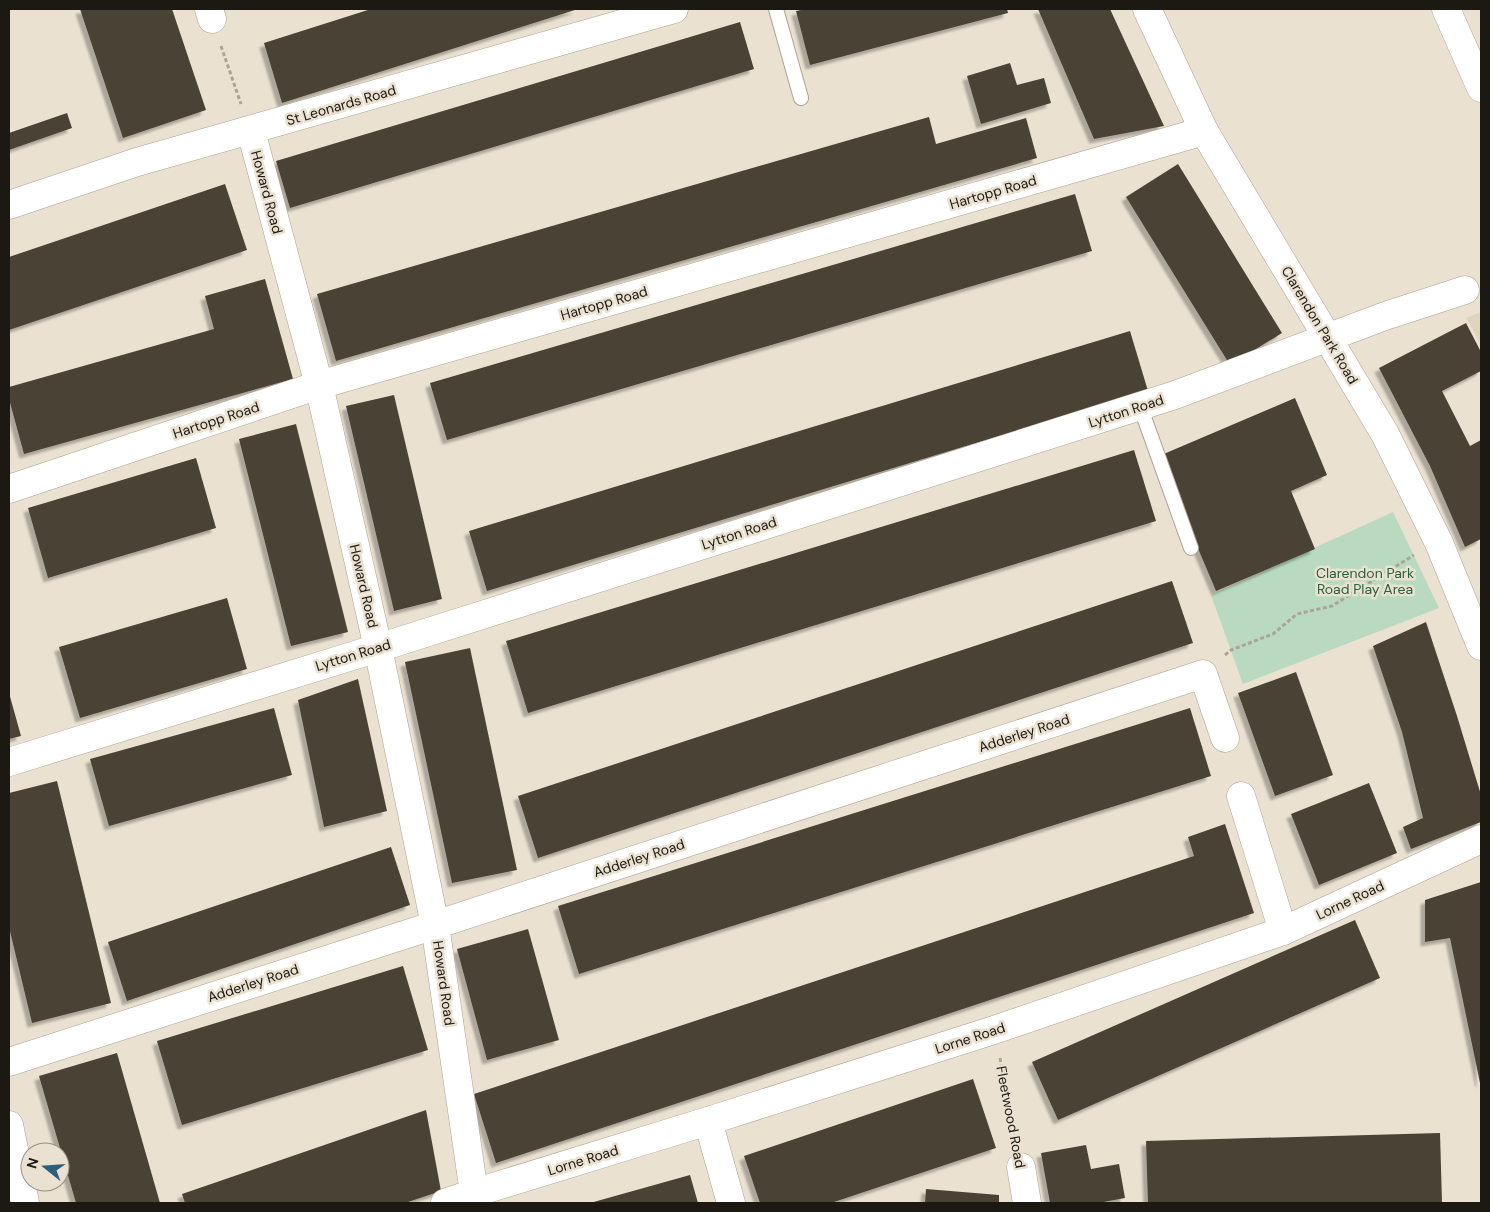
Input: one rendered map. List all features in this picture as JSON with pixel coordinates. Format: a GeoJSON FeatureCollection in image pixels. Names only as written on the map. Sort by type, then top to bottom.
{"type":"FeatureCollection","features":[{"type":"Feature","properties":{"kind":"street","name":"St Leonards Road"},"geometry":{"type":"LineString","coordinates":[[9,205],[138,162],[674,9]]}},
{"type":"Feature","properties":{"kind":"street","name":"Clarendon Park Road"},"geometry":{"type":"LineString","coordinates":[[1147,9],[1204,131],[1385,434],[1443,551],[1481,646]]}},
{"type":"Feature","properties":{"kind":"street"},"geometry":{"type":"LineString","coordinates":[[1446,9],[1481,88]]}},
{"type":"Feature","properties":{"kind":"street","name":"Howard Road"},"geometry":{"type":"LineString","coordinates":[[251,131],[319,385],[378,648],[435,925],[474,1198]]}},
{"type":"Feature","properties":{"kind":"street","name":"Hartopp Road"},"geometry":{"type":"LineString","coordinates":[[9,489],[319,385],[1204,131]]}},
{"type":"Feature","properties":{"kind":"street","name":"Lytton Road"},"geometry":{"type":"LineString","coordinates":[[9,762],[378,648],[1176,395],[1384,316],[1465,290]]}},
{"type":"Feature","properties":{"kind":"street","name":"Adderley Road"},"geometry":{"type":"LineString","coordinates":[[9,1062],[1203,674],[1225,738]]}},
{"type":"Feature","properties":{"kind":"street"},"geometry":{"type":"LineString","coordinates":[[1242,796],[1284,931]]}},
{"type":"Feature","properties":{"kind":"street","name":"Lorne Road"},"geometry":{"type":"LineString","coordinates":[[445,1203],[474,1198],[994,1030],[1284,931],[1481,839]]}},
{"type":"Feature","properties":{"kind":"street"},"geometry":{"type":"LineString","coordinates":[[708,1121],[731,1203]]}},
{"type":"Feature","properties":{"kind":"street"},"geometry":{"type":"LineString","coordinates":[[9,1124],[25,1203]]}},
{"type":"Feature","properties":{"kind":"street","name":"Fleetwood Road"},"geometry":{"type":"LineString","coordinates":[[1021,1167],[1027,1203]]}},
{"type":"Feature","properties":{"kind":"lane"},"geometry":{"type":"LineString","coordinates":[[776,9],[801,98]]}},
{"type":"Feature","properties":{"kind":"lane"},"geometry":{"type":"LineString","coordinates":[[1140,406],[1190,548]]}},
{"type":"Feature","properties":{"kind":"path"},"geometry":{"type":"LineString","coordinates":[[210,14],[251,131]]}},
{"type":"Feature","properties":{"kind":"path"},"geometry":{"type":"LineString","coordinates":[[1231,650],[1273,634],[1297,614],[1332,606],[1414,555]]}},
{"type":"Feature","properties":{"kind":"path","name":"Fleetwood Road"},"geometry":{"type":"LineString","coordinates":[[994,1030],[1021,1167]]}},
{"type":"Feature","properties":{"kind":"shaded area"},"geometry":{"type":"Polygon","coordinates":[[[1481,312],[1481,344],[1466,318],[1481,312]]]}},
{"type":"Feature","properties":{"kind":"green space","name":"Clarendon Park Road Play Area"},"geometry":{"type":"Polygon","coordinates":[[[1393,512],[1439,608],[1243,684],[1211,595],[1393,512]]]}},
{"type":"Feature","properties":{"kind":"building"},"geometry":{"type":"Polygon","coordinates":[[[80,9],[172,9],[206,110],[123,138],[80,9]]]}},
{"type":"Feature","properties":{"kind":"building"},"geometry":{"type":"Polygon","coordinates":[[[371,9],[578,9],[282,103],[264,43],[371,9]]]}},
{"type":"Feature","properties":{"kind":"building"},"geometry":{"type":"Polygon","coordinates":[[[806,9],[1007,9],[1008,13],[810,65],[796,11],[806,9]]]}},
{"type":"Feature","properties":{"kind":"building"},"geometry":{"type":"Polygon","coordinates":[[[1038,9],[1110,9],[1164,126],[1094,139],[1038,9]]]}},
{"type":"Feature","properties":{"kind":"building"},"geometry":{"type":"Polygon","coordinates":[[[740,22],[754,69],[290,208],[276,161],[740,22]]]}},
{"type":"Feature","properties":{"kind":"building"},"geometry":{"type":"Polygon","coordinates":[[[1010,63],[1017,85],[1044,78],[1051,103],[981,124],[967,76],[1010,63]]]}},
{"type":"Feature","properties":{"kind":"building"},"geometry":{"type":"Polygon","coordinates":[[[67,113],[72,128],[9,150],[9,133],[67,113]]]}},
{"type":"Feature","properties":{"kind":"building"},"geometry":{"type":"Polygon","coordinates":[[[929,117],[936,144],[1026,118],[1037,158],[336,361],[317,294],[929,117]]]}},
{"type":"Feature","properties":{"kind":"building"},"geometry":{"type":"Polygon","coordinates":[[[1178,164],[1282,333],[1230,365],[1126,197],[1178,164]]]}},
{"type":"Feature","properties":{"kind":"building"},"geometry":{"type":"Polygon","coordinates":[[[225,184],[247,250],[9,330],[9,257],[225,184]]]}},
{"type":"Feature","properties":{"kind":"building"},"geometry":{"type":"Polygon","coordinates":[[[1075,194],[1092,251],[447,440],[430,383],[1075,194]]]}},
{"type":"Feature","properties":{"kind":"building"},"geometry":{"type":"Polygon","coordinates":[[[265,279],[293,379],[24,454],[9,399],[9,387],[214,329],[205,296],[265,279]]]}},
{"type":"Feature","properties":{"kind":"building"},"geometry":{"type":"Polygon","coordinates":[[[1466,323],[1481,352],[1481,371],[1442,391],[1470,446],[1481,440],[1481,539],[1465,547],[1430,466],[1379,368],[1466,323]]]}},
{"type":"Feature","properties":{"kind":"building"},"geometry":{"type":"Polygon","coordinates":[[[1130,331],[1148,391],[487,591],[469,531],[1130,331]]]}},
{"type":"Feature","properties":{"kind":"building"},"geometry":{"type":"Polygon","coordinates":[[[394,395],[442,599],[394,611],[346,406],[394,395]]]}},
{"type":"Feature","properties":{"kind":"building"},"geometry":{"type":"Polygon","coordinates":[[[1295,398],[1327,475],[1291,491],[1315,549],[1216,591],[1159,456],[1295,398]]]}},
{"type":"Feature","properties":{"kind":"building"},"geometry":{"type":"Polygon","coordinates":[[[296,424],[348,632],[291,646],[239,439],[296,424]]]}},
{"type":"Feature","properties":{"kind":"building"},"geometry":{"type":"Polygon","coordinates":[[[1134,450],[1156,521],[528,713],[506,641],[1134,450]]]}},
{"type":"Feature","properties":{"kind":"building"},"geometry":{"type":"Polygon","coordinates":[[[196,458],[216,528],[48,578],[28,508],[196,458]]]}},
{"type":"Feature","properties":{"kind":"building"},"geometry":{"type":"Polygon","coordinates":[[[1172,581],[1193,643],[538,858],[518,796],[1172,581]]]}},
{"type":"Feature","properties":{"kind":"building"},"geometry":{"type":"Polygon","coordinates":[[[227,598],[247,669],[80,718],[59,647],[227,598]]]}},
{"type":"Feature","properties":{"kind":"building"},"geometry":{"type":"Polygon","coordinates":[[[1426,622],[1481,795],[1481,822],[1411,849],[1403,827],[1423,818],[1402,732],[1373,646],[1426,622]]]}},
{"type":"Feature","properties":{"kind":"building"},"geometry":{"type":"Polygon","coordinates":[[[470,648],[517,870],[452,883],[405,662],[470,648]]]}},
{"type":"Feature","properties":{"kind":"building"},"geometry":{"type":"Polygon","coordinates":[[[1296,672],[1333,775],[1275,796],[1238,693],[1296,672]]]}},
{"type":"Feature","properties":{"kind":"building"},"geometry":{"type":"Polygon","coordinates":[[[358,679],[387,811],[324,827],[298,700],[358,679]]]}},
{"type":"Feature","properties":{"kind":"building"},"geometry":{"type":"Polygon","coordinates":[[[9,693],[21,736],[9,739],[9,693]]]}},
{"type":"Feature","properties":{"kind":"building"},"geometry":{"type":"Polygon","coordinates":[[[274,708],[292,775],[109,826],[90,759],[274,708]]]}},
{"type":"Feature","properties":{"kind":"building"},"geometry":{"type":"Polygon","coordinates":[[[1190,708],[1211,776],[579,974],[558,906],[1190,708]]]}},
{"type":"Feature","properties":{"kind":"building"},"geometry":{"type":"Polygon","coordinates":[[[57,781],[111,1003],[32,1023],[9,927],[9,793],[57,781]]]}},
{"type":"Feature","properties":{"kind":"building"},"geometry":{"type":"Polygon","coordinates":[[[1369,783],[1397,853],[1319,885],[1291,814],[1369,783]]]}},
{"type":"Feature","properties":{"kind":"building"},"geometry":{"type":"Polygon","coordinates":[[[1225,824],[1254,913],[496,1163],[474,1094],[1194,856],[1188,837],[1225,824]]]}},
{"type":"Feature","properties":{"kind":"building"},"geometry":{"type":"Polygon","coordinates":[[[391,847],[410,905],[127,1001],[108,942],[391,847]]]}},
{"type":"Feature","properties":{"kind":"building"},"geometry":{"type":"Polygon","coordinates":[[[1481,882],[1480,1083],[1450,938],[1425,942],[1425,900],[1481,882]]]}},
{"type":"Feature","properties":{"kind":"building"},"geometry":{"type":"Polygon","coordinates":[[[1355,920],[1380,978],[1058,1120],[1032,1062],[1355,920]]]}},
{"type":"Feature","properties":{"kind":"building"},"geometry":{"type":"Polygon","coordinates":[[[528,929],[559,1040],[487,1060],[457,949],[528,929]]]}},
{"type":"Feature","properties":{"kind":"building"},"geometry":{"type":"Polygon","coordinates":[[[403,966],[428,1050],[182,1125],[157,1041],[403,966]]]}},
{"type":"Feature","properties":{"kind":"building"},"geometry":{"type":"Polygon","coordinates":[[[117,1053],[160,1203],[76,1203],[70,1182],[70,1142],[58,1142],[39,1076],[117,1053]]]}},
{"type":"Feature","properties":{"kind":"building"},"geometry":{"type":"Polygon","coordinates":[[[973,1079],[996,1148],[831,1203],[760,1203],[744,1156],[973,1079]]]}},
{"type":"Feature","properties":{"kind":"building"},"geometry":{"type":"Polygon","coordinates":[[[426,1110],[441,1191],[405,1203],[185,1203],[182,1194],[426,1110]]]}},
{"type":"Feature","properties":{"kind":"building"},"geometry":{"type":"Polygon","coordinates":[[[1440,1133],[1442,1203],[1148,1203],[1146,1141],[1440,1133]]]}},
{"type":"Feature","properties":{"kind":"building"},"geometry":{"type":"Polygon","coordinates":[[[1086,1145],[1091,1169],[1119,1164],[1125,1198],[1098,1203],[1050,1203],[1041,1153],[1086,1145]]]}},
{"type":"Feature","properties":{"kind":"building"},"geometry":{"type":"Polygon","coordinates":[[[690,1175],[698,1203],[590,1203],[690,1175]]]}},
{"type":"Feature","properties":{"kind":"building"},"geometry":{"type":"Polygon","coordinates":[[[926,1189],[999,1195],[999,1203],[925,1203],[926,1189]]]}}]}
